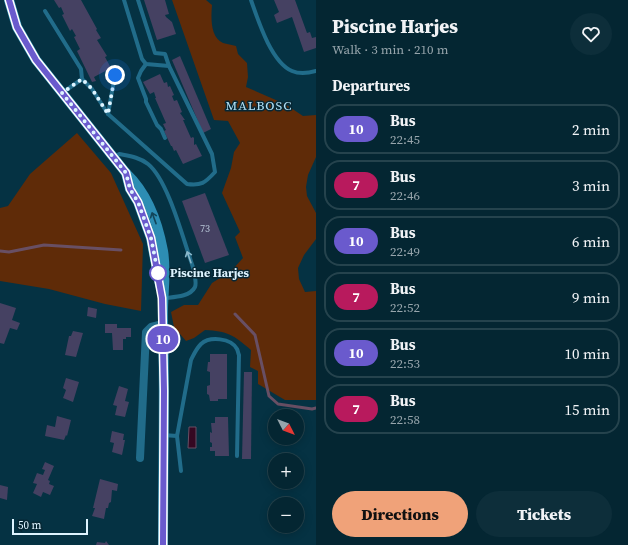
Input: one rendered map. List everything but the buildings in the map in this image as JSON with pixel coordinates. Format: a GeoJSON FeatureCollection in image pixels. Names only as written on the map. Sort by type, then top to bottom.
{"type":"FeatureCollection","features":[{"type":"Feature","properties":{"kind":"main road"},"geometry":{"type":"LineString","coordinates":[[9,0],[17,27],[36,60],[126,173],[130,189],[138,202],[151,238],[162,298],[163,545]]}},
{"type":"Feature","properties":{"kind":"street"},"geometry":{"type":"LineString","coordinates":[[140,458],[146,332],[152,327],[163,324]]}},
{"type":"Feature","properties":{"kind":"lane"},"geometry":{"type":"LineString","coordinates":[[124,0],[142,59],[146,64],[169,66]]}},
{"type":"Feature","properties":{"kind":"lane"},"geometry":{"type":"LineString","coordinates":[[45,11],[81,69],[82,79],[92,89],[108,114],[187,184],[197,185],[206,182],[215,172],[212,154],[164,54],[155,53],[138,0]]}},
{"type":"Feature","properties":{"kind":"lane"},"geometry":{"type":"LineString","coordinates":[[251,0],[265,37],[283,65],[292,71],[303,73],[316,71]]}},
{"type":"Feature","properties":{"kind":"lane"},"geometry":{"type":"LineString","coordinates":[[146,64],[138,78],[149,108],[165,138]]}},
{"type":"Feature","properties":{"kind":"lane"},"geometry":{"type":"LineString","coordinates":[[108,114],[115,75]]}},
{"type":"Feature","properties":{"kind":"lane"},"geometry":{"type":"LineString","coordinates":[[62,93],[82,79]]}},
{"type":"Feature","properties":{"kind":"lane"},"geometry":{"type":"LineString","coordinates":[[114,157],[119,154],[136,157],[148,164],[159,176],[168,196],[194,270],[196,282],[195,287],[191,292],[177,297],[162,298]]}},
{"type":"Feature","properties":{"kind":"lane"},"geometry":{"type":"LineString","coordinates":[[181,471],[177,436],[192,360],[195,351],[202,343],[210,339],[220,339],[231,343],[237,349],[239,355],[236,456]]}},
{"type":"Feature","properties":{"kind":"lane"},"geometry":{"type":"LineString","coordinates":[[163,435],[177,436]]}},
{"type":"Feature","properties":{"kind":"shaded area"},"geometry":{"type":"Polygon","coordinates":[[[172,0],[206,0],[212,5],[212,26],[216,36],[223,43],[236,46],[238,54],[247,63],[248,77],[246,87],[285,104],[303,116],[316,115],[316,157],[308,175],[306,187],[307,196],[316,213],[316,239],[304,255],[298,268],[299,279],[305,292],[316,291],[316,400],[285,400],[258,384],[258,371],[250,367],[251,350],[235,337],[219,331],[205,330],[194,338],[186,341],[174,327],[171,312],[184,305],[198,305],[212,283],[231,271],[243,258],[235,237],[240,232],[222,193],[231,168],[234,152],[240,143],[228,121],[214,120],[172,0]]]}},
{"type":"Feature","properties":{"kind":"shaded area"},"geometry":{"type":"Polygon","coordinates":[[[77,133],[111,173],[143,244],[141,311],[105,304],[49,289],[0,281],[0,208],[8,206],[30,174],[77,133]]]}},
{"type":"Feature","properties":{"kind":"shaded area"},"geometry":{"type":"Polygon","coordinates":[[[189,427],[196,427],[196,448],[188,448],[189,427]]]}},
{"type":"Feature","properties":{"kind":"waterway"},"geometry":{"type":"LineString","coordinates":[[0,251],[9,252],[44,245],[121,250]]}},
{"type":"Feature","properties":{"kind":"waterway"},"geometry":{"type":"LineString","coordinates":[[235,314],[255,335],[269,396],[278,404],[312,409],[316,408]]}},
{"type":"Feature","properties":{"kind":"bus line","name":"10"},"geometry":{"type":"LineString","coordinates":[[9,0],[17,27],[36,60],[126,173],[130,189],[138,202],[151,238],[162,298],[164,391],[163,545]]}},
{"type":"Feature","properties":{"kind":"place","name":"Piscine Harjes"},"geometry":{"type":"Point","coordinates":[158,273]}},
{"type":"Feature","properties":{"kind":"district","name":"MALBOSC"},"geometry":{"type":"Point","coordinates":[259,105]}},
{"type":"Feature","properties":{"kind":"route"},"geometry":{"type":"LineString","coordinates":[[115,75],[108,114],[92,89],[82,79],[62,93],[126,173],[130,189],[138,202],[151,238],[158,273]]}}]}
